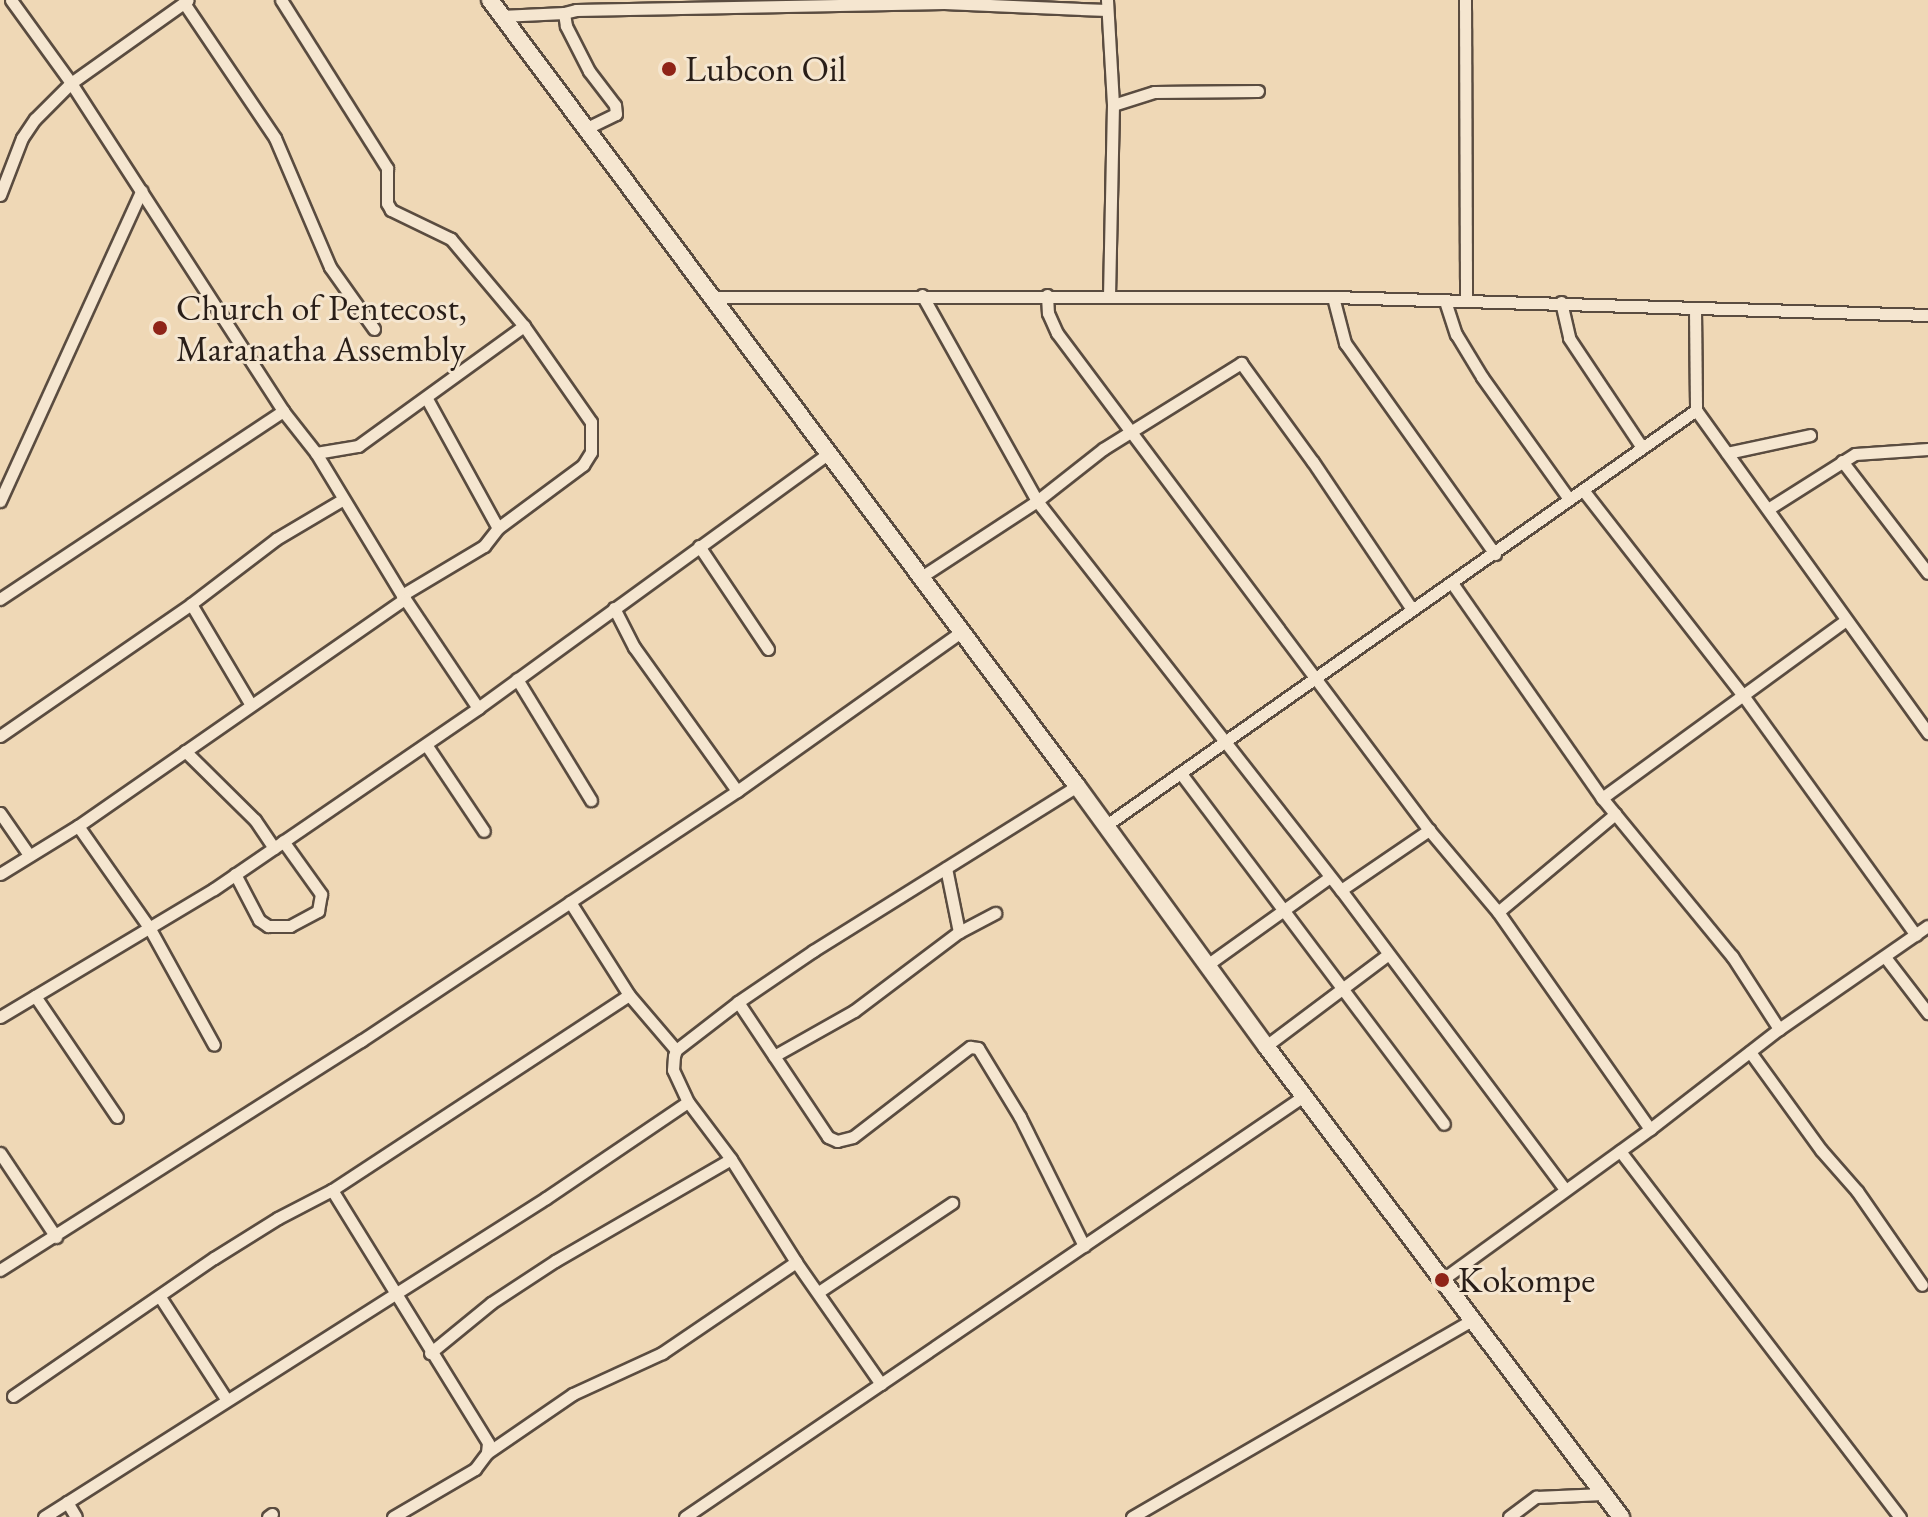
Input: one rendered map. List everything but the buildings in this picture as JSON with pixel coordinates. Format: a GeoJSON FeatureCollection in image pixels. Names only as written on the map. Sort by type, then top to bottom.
{"type":"FeatureCollection","features":[{"type":"Feature","properties":{"kind":"main road"},"geometry":{"type":"LineString","coordinates":[[490,0],[1077,786],[1266,1046],[1621,1517]]}},
{"type":"Feature","properties":{"kind":"street"},"geometry":{"type":"LineString","coordinates":[[11,0],[71,83],[283,411],[316,453],[342,500],[478,708]]}},
{"type":"Feature","properties":{"kind":"street"},"geometry":{"type":"LineString","coordinates":[[0,874],[78,826],[404,597],[484,546],[498,528],[583,465],[593,442],[591,422],[524,326],[451,239],[391,210],[387,203],[387,168],[281,0]]}},
{"type":"Feature","properties":{"kind":"street"},"geometry":{"type":"LineString","coordinates":[[1465,0],[1466,301]]}},
{"type":"Feature","properties":{"kind":"street"},"geometry":{"type":"LineString","coordinates":[[0,195],[28,128],[71,83],[186,1],[275,138],[330,267],[374,329]]}},
{"type":"Feature","properties":{"kind":"street"},"geometry":{"type":"LineString","coordinates":[[501,16],[576,10],[944,3],[1107,5],[1113,105],[1109,296]]}},
{"type":"Feature","properties":{"kind":"street"},"geometry":{"type":"LineString","coordinates":[[564,13],[566,26],[589,71],[615,105],[616,114],[587,128]]}},
{"type":"Feature","properties":{"kind":"street"},"geometry":{"type":"LineString","coordinates":[[1113,105],[1154,92],[1258,91]]}},
{"type":"Feature","properties":{"kind":"street"},"geometry":{"type":"LineString","coordinates":[[0,501],[141,191]]}},
{"type":"Feature","properties":{"kind":"street"},"geometry":{"type":"LineString","coordinates":[[922,295],[1037,501],[1341,890],[1565,1189]]}},
{"type":"Feature","properties":{"kind":"street"},"geometry":{"type":"LineString","coordinates":[[1047,295],[1048,313],[1057,333],[1429,830],[1498,912],[1650,1129]]}},
{"type":"Feature","properties":{"kind":"street"},"geometry":{"type":"LineString","coordinates":[[710,297],[1333,297],[1928,315]]}},
{"type":"Feature","properties":{"kind":"street"},"geometry":{"type":"LineString","coordinates":[[1333,297],[1345,343],[1495,554]]}},
{"type":"Feature","properties":{"kind":"street"},"geometry":{"type":"LineString","coordinates":[[1445,301],[1456,334],[1482,377],[1569,499]]}},
{"type":"Feature","properties":{"kind":"street"},"geometry":{"type":"LineString","coordinates":[[1561,302],[1569,338],[1641,446]]}},
{"type":"Feature","properties":{"kind":"street"},"geometry":{"type":"LineString","coordinates":[[1695,310],[1696,410],[1928,733]]}},
{"type":"Feature","properties":{"kind":"street"},"geometry":{"type":"LineString","coordinates":[[316,453],[358,446],[524,326]]}},
{"type":"Feature","properties":{"kind":"street"},"geometry":{"type":"LineString","coordinates":[[921,577],[1037,501],[1103,449],[1241,363],[1313,462],[1411,608]]}},
{"type":"Feature","properties":{"kind":"street"},"geometry":{"type":"LineString","coordinates":[[427,399],[498,528]]}},
{"type":"Feature","properties":{"kind":"street"},"geometry":{"type":"LineString","coordinates":[[1105,826],[1182,775],[1411,608],[1495,554],[1641,446],[1696,410]]}},
{"type":"Feature","properties":{"kind":"street"},"geometry":{"type":"LineString","coordinates":[[0,599],[283,411]]}},
{"type":"Feature","properties":{"kind":"street"},"geometry":{"type":"LineString","coordinates":[[1727,453],[1810,435]]}},
{"type":"Feature","properties":{"kind":"street"},"geometry":{"type":"LineString","coordinates":[[1768,509],[1842,461],[1868,451],[1928,449]]}},
{"type":"Feature","properties":{"kind":"street"},"geometry":{"type":"LineString","coordinates":[[0,1017],[150,929],[427,746],[829,453]]}},
{"type":"Feature","properties":{"kind":"street"},"geometry":{"type":"LineString","coordinates":[[1842,461],[1928,573]]}},
{"type":"Feature","properties":{"kind":"street"},"geometry":{"type":"LineString","coordinates":[[1583,490],[1742,694],[1916,935]]}},
{"type":"Feature","properties":{"kind":"street"},"geometry":{"type":"LineString","coordinates":[[0,736],[191,604],[276,539],[342,500]]}},
{"type":"Feature","properties":{"kind":"street"},"geometry":{"type":"LineString","coordinates":[[699,546],[768,649]]}},
{"type":"Feature","properties":{"kind":"street"},"geometry":{"type":"LineString","coordinates":[[1452,583],[1602,798],[1732,956],[1779,1029]]}},
{"type":"Feature","properties":{"kind":"street"},"geometry":{"type":"LineString","coordinates":[[191,604],[251,705]]}},
{"type":"Feature","properties":{"kind":"street"},"geometry":{"type":"LineString","coordinates":[[614,608],[634,647],[737,791]]}},
{"type":"Feature","properties":{"kind":"street"},"geometry":{"type":"LineString","coordinates":[[1602,798],[1845,621]]}},
{"type":"Feature","properties":{"kind":"street"},"geometry":{"type":"LineString","coordinates":[[0,1270],[56,1237],[570,902],[737,791],[962,631]]}},
{"type":"Feature","properties":{"kind":"street"},"geometry":{"type":"LineString","coordinates":[[517,679],[591,800]]}},
{"type":"Feature","properties":{"kind":"street"},"geometry":{"type":"LineString","coordinates":[[1917,718],[1928,709]]}},
{"type":"Feature","properties":{"kind":"street"},"geometry":{"type":"LineString","coordinates":[[427,746],[484,831]]}},
{"type":"Feature","properties":{"kind":"street"},"geometry":{"type":"LineString","coordinates":[[185,751],[279,845],[321,894],[318,911],[290,926],[268,926],[259,920],[235,874]]}},
{"type":"Feature","properties":{"kind":"street"},"geometry":{"type":"LineString","coordinates":[[1182,775],[1444,1124]]}},
{"type":"Feature","properties":{"kind":"street"},"geometry":{"type":"LineString","coordinates":[[881,1384],[820,1291],[796,1262],[731,1159],[688,1102],[673,1070],[676,1050],[738,1002],[1077,786]]}},
{"type":"Feature","properties":{"kind":"street"},"geometry":{"type":"LineString","coordinates":[[0,813],[29,855]]}},
{"type":"Feature","properties":{"kind":"street"},"geometry":{"type":"LineString","coordinates":[[1498,912],[1615,814]]}},
{"type":"Feature","properties":{"kind":"street"},"geometry":{"type":"LineString","coordinates":[[78,826],[150,929],[214,1045]]}},
{"type":"Feature","properties":{"kind":"street"},"geometry":{"type":"LineString","coordinates":[[1341,890],[1429,830]]}},
{"type":"Feature","properties":{"kind":"street"},"geometry":{"type":"LineString","coordinates":[[946,868],[959,932]]}},
{"type":"Feature","properties":{"kind":"street"},"geometry":{"type":"LineString","coordinates":[[1207,965],[1330,877]]}},
{"type":"Feature","properties":{"kind":"street"},"geometry":{"type":"LineString","coordinates":[[570,902],[629,995],[676,1050]]}},
{"type":"Feature","properties":{"kind":"street"},"geometry":{"type":"LineString","coordinates":[[774,1056],[854,1011],[959,932],[995,913]]}},
{"type":"Feature","properties":{"kind":"street"},"geometry":{"type":"LineString","coordinates":[[1443,1279],[1650,1129],[1779,1029],[1928,926]]}},
{"type":"Feature","properties":{"kind":"street"},"geometry":{"type":"LineString","coordinates":[[1266,1046],[1387,955]]}},
{"type":"Feature","properties":{"kind":"street"},"geometry":{"type":"LineString","coordinates":[[1885,957],[1928,1013]]}},
{"type":"Feature","properties":{"kind":"street"},"geometry":{"type":"LineString","coordinates":[[13,1396],[278,1218],[332,1190],[629,995]]}},
{"type":"Feature","properties":{"kind":"street"},"geometry":{"type":"LineString","coordinates":[[35,996],[117,1117]]}},
{"type":"Feature","properties":{"kind":"street"},"geometry":{"type":"LineString","coordinates":[[738,1002],[828,1137],[837,1141],[853,1137],[970,1047],[978,1048],[1020,1117],[1084,1246]]}},
{"type":"Feature","properties":{"kind":"street"},"geometry":{"type":"LineString","coordinates":[[1750,1052],[1821,1150],[1857,1191],[1922,1285]]}},
{"type":"Feature","properties":{"kind":"street"},"geometry":{"type":"LineString","coordinates":[[685,1517],[1305,1095]]}},
{"type":"Feature","properties":{"kind":"street"},"geometry":{"type":"LineString","coordinates":[[44,1517],[546,1198],[688,1102]]}},
{"type":"Feature","properties":{"kind":"street"},"geometry":{"type":"LineString","coordinates":[[1620,1151],[1900,1517]]}},
{"type":"Feature","properties":{"kind":"street"},"geometry":{"type":"LineString","coordinates":[[0,1153],[56,1237]]}},
{"type":"Feature","properties":{"kind":"street"},"geometry":{"type":"LineString","coordinates":[[430,1353],[491,1303],[555,1261],[731,1159]]}},
{"type":"Feature","properties":{"kind":"street"},"geometry":{"type":"LineString","coordinates":[[332,1190],[393,1294],[488,1443],[487,1453]]}},
{"type":"Feature","properties":{"kind":"street"},"geometry":{"type":"LineString","coordinates":[[820,1291],[952,1203]]}},
{"type":"Feature","properties":{"kind":"street"},"geometry":{"type":"LineString","coordinates":[[393,1517],[475,1469],[487,1453],[573,1394],[662,1353],[796,1262]]}},
{"type":"Feature","properties":{"kind":"street"},"geometry":{"type":"LineString","coordinates":[[160,1297],[226,1399]]}},
{"type":"Feature","properties":{"kind":"street"},"geometry":{"type":"LineString","coordinates":[[1132,1517],[1472,1320]]}},
{"type":"Feature","properties":{"kind":"street"},"geometry":{"type":"LineString","coordinates":[[1509,1517],[1536,1497],[1603,1494]]}},
{"type":"Feature","properties":{"kind":"street"},"geometry":{"type":"LineString","coordinates":[[67,1502],[76,1517]]}},
{"type":"Feature","properties":{"kind":"place","name":"Lubcon Oil"},"geometry":{"type":"Point","coordinates":[669,69]}},
{"type":"Feature","properties":{"kind":"place","name":"Church of Pentecost, Maranatha Assembly"},"geometry":{"type":"Point","coordinates":[160,328]}},
{"type":"Feature","properties":{"kind":"place","name":"Kokompe"},"geometry":{"type":"Point","coordinates":[1442,1280]}}]}
